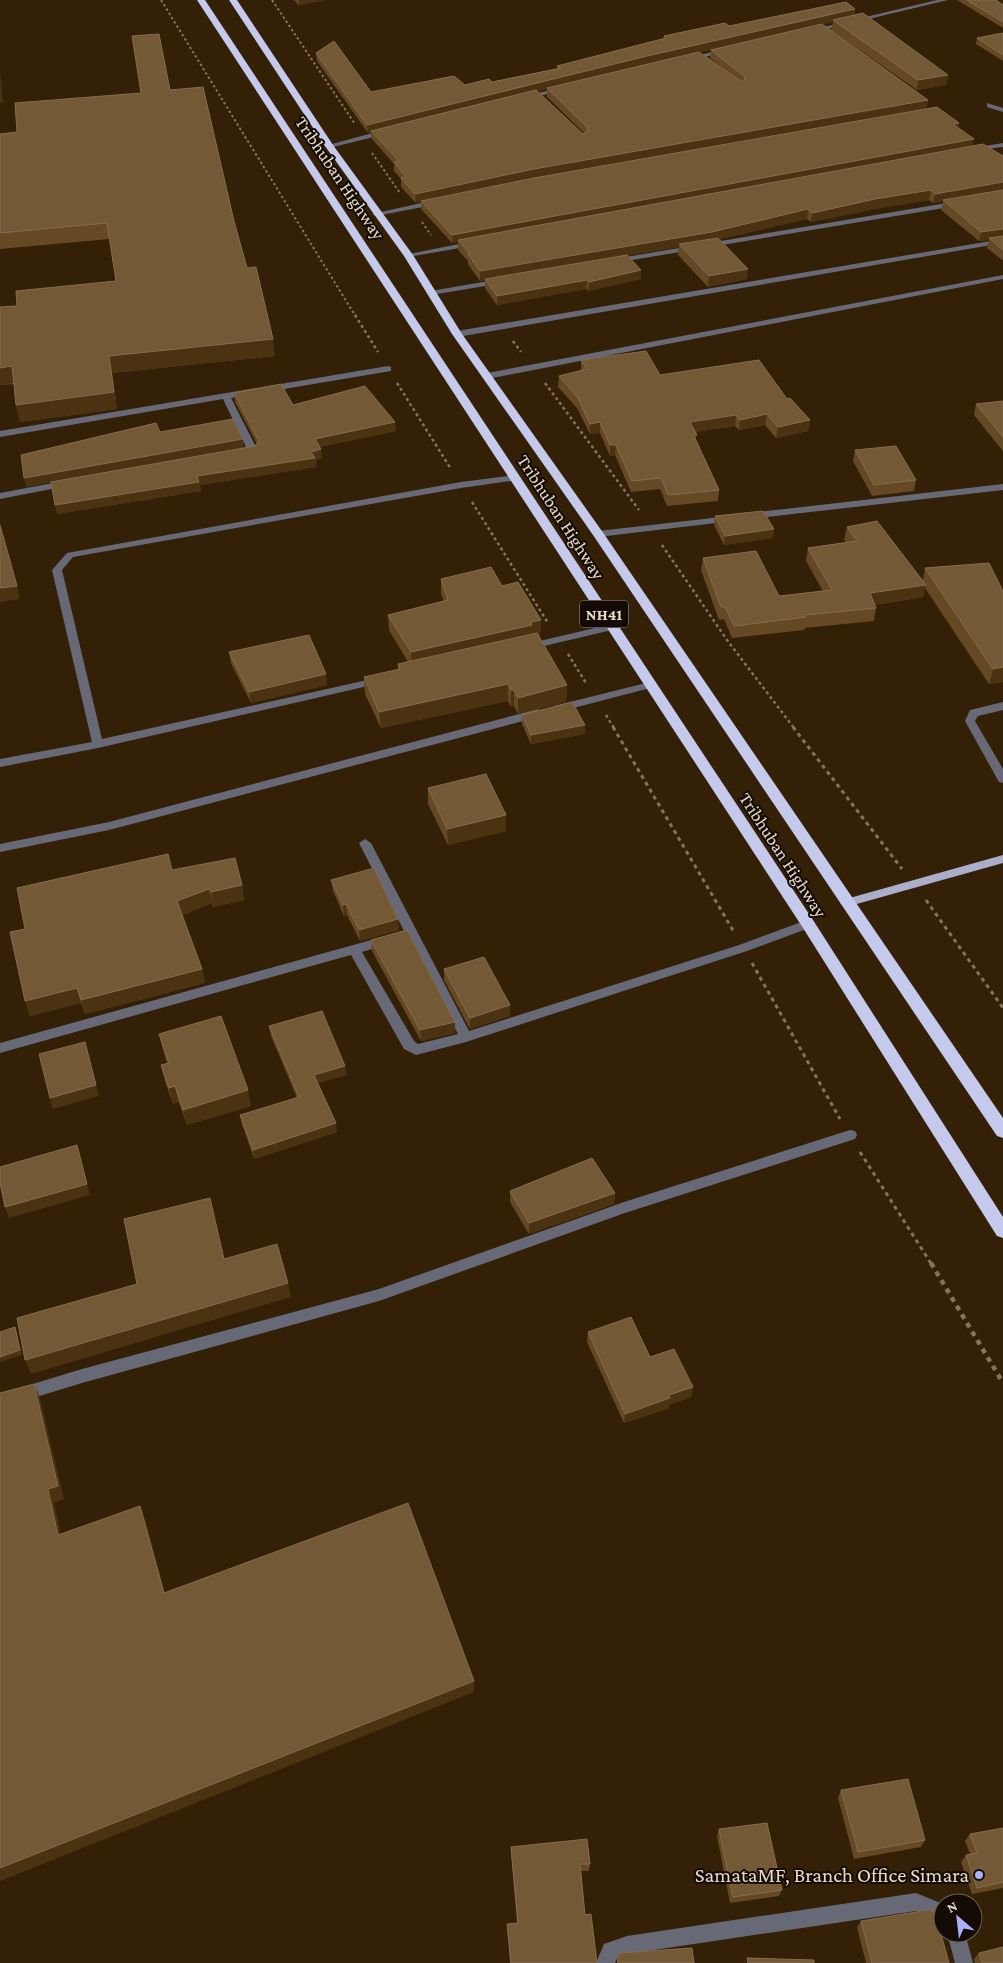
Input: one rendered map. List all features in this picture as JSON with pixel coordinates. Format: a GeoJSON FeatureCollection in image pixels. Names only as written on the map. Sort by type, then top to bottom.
{"type":"FeatureCollection","features":[{"type":"Feature","properties":{"kind":"highway","name":"Tribhuban Highway"},"geometry":{"type":"LineString","coordinates":[[201,0],[808,924],[1003,1231]]}},
{"type":"Feature","properties":{"kind":"highway","name":"Tribhuban Highway"},"geometry":{"type":"LineString","coordinates":[[233,0],[329,146],[376,214],[408,255],[457,334],[598,534],[1003,1131]]}},
{"type":"Feature","properties":{"kind":"main road"},"geometry":{"type":"LineString","coordinates":[[846,902],[1003,859]]}},
{"type":"Feature","properties":{"kind":"street"},"geometry":{"type":"LineString","coordinates":[[804,33],[945,0]]}},
{"type":"Feature","properties":{"kind":"street"},"geometry":{"type":"LineString","coordinates":[[822,28],[829,34]]}},
{"type":"Feature","properties":{"kind":"street"},"geometry":{"type":"LineString","coordinates":[[683,60],[738,48]]}},
{"type":"Feature","properties":{"kind":"street"},"geometry":{"type":"LineString","coordinates":[[701,56],[709,62]]}},
{"type":"Feature","properties":{"kind":"street"},"geometry":{"type":"LineString","coordinates":[[510,102],[574,86]]}},
{"type":"Feature","properties":{"kind":"street"},"geometry":{"type":"LineString","coordinates":[[538,95],[544,101]]}},
{"type":"Feature","properties":{"kind":"street"},"geometry":{"type":"LineString","coordinates":[[990,104],[1003,110]]}},
{"type":"Feature","properties":{"kind":"street"},"geometry":{"type":"LineString","coordinates":[[329,146],[399,128]]}},
{"type":"Feature","properties":{"kind":"street"},"geometry":{"type":"LineString","coordinates":[[962,151],[1003,145]]}},
{"type":"Feature","properties":{"kind":"street"},"geometry":{"type":"LineString","coordinates":[[376,214],[448,199]]}},
{"type":"Feature","properties":{"kind":"street"},"geometry":{"type":"LineString","coordinates":[[609,262],[964,202]]}},
{"type":"Feature","properties":{"kind":"street"},"geometry":{"type":"LineString","coordinates":[[408,255],[481,241]]}},
{"type":"Feature","properties":{"kind":"street"},"geometry":{"type":"LineString","coordinates":[[457,334],[1003,241]]}},
{"type":"Feature","properties":{"kind":"street"},"geometry":{"type":"LineString","coordinates":[[487,376],[1003,278]]}},
{"type":"Feature","properties":{"kind":"street"},"geometry":{"type":"LineString","coordinates":[[431,293],[510,279]]}},
{"type":"Feature","properties":{"kind":"street"},"geometry":{"type":"LineString","coordinates":[[0,434],[388,368]]}},
{"type":"Feature","properties":{"kind":"street"},"geometry":{"type":"LineString","coordinates":[[225,395],[253,451],[233,454]]}},
{"type":"Feature","properties":{"kind":"street"},"geometry":{"type":"LineString","coordinates":[[98,744],[57,570],[70,555],[461,485],[515,478]]}},
{"type":"Feature","properties":{"kind":"street"},"geometry":{"type":"LineString","coordinates":[[0,496],[78,482]]}},
{"type":"Feature","properties":{"kind":"street"},"geometry":{"type":"LineString","coordinates":[[598,534],[1003,487]]}},
{"type":"Feature","properties":{"kind":"street"},"geometry":{"type":"LineString","coordinates":[[520,648],[612,627]]}},
{"type":"Feature","properties":{"kind":"street"},"geometry":{"type":"LineString","coordinates":[[0,763],[98,744],[396,677]]}},
{"type":"Feature","properties":{"kind":"street"},"geometry":{"type":"LineString","coordinates":[[0,848],[109,826],[650,685]]}},
{"type":"Feature","properties":{"kind":"street"},"geometry":{"type":"LineString","coordinates":[[1003,706],[974,713],[970,721],[1003,779]]}},
{"type":"Feature","properties":{"kind":"street"},"geometry":{"type":"LineString","coordinates":[[365,843],[466,1037]]}},
{"type":"Feature","properties":{"kind":"street"},"geometry":{"type":"LineString","coordinates":[[354,950],[409,1045],[416,1050],[466,1037],[743,948],[808,924]]}},
{"type":"Feature","properties":{"kind":"street"},"geometry":{"type":"LineString","coordinates":[[0,1048],[411,933]]}},
{"type":"Feature","properties":{"kind":"street"},"geometry":{"type":"LineString","coordinates":[[0,1401],[82,1376],[379,1295],[624,1208],[850,1135]]}},
{"type":"Feature","properties":{"kind":"street"},"geometry":{"type":"LineString","coordinates":[[605,1963],[611,1951],[627,1945],[906,1903],[916,1902],[933,1909]]}},
{"type":"Feature","properties":{"kind":"street"},"geometry":{"type":"LineString","coordinates":[[959,1943],[964,1963]]}},
{"type":"Feature","properties":{"kind":"path"},"geometry":{"type":"LineString","coordinates":[[272,0],[352,117],[362,138],[442,249]]}},
{"type":"Feature","properties":{"kind":"path"},"geometry":{"type":"LineString","coordinates":[[501,326],[651,528],[727,640],[914,884],[1003,1008]]}},
{"type":"Feature","properties":{"kind":"building"},"geometry":{"type":"Polygon","coordinates":[[[967,0],[996,0],[1003,5],[1003,22],[967,0]]]}},
{"type":"Feature","properties":{"kind":"building"},"geometry":{"type":"Polygon","coordinates":[[[846,2],[855,9],[647,56],[367,125],[316,53],[334,41],[371,92],[454,76],[465,85],[489,79],[492,82],[561,68],[557,66],[666,38],[664,36],[725,23],[729,26],[846,2]]]}},
{"type":"Feature","properties":{"kind":"building"},"geometry":{"type":"Polygon","coordinates":[[[863,13],[948,75],[918,80],[833,20],[863,13]]]}},
{"type":"Feature","properties":{"kind":"building"},"geometry":{"type":"Polygon","coordinates":[[[822,24],[928,100],[534,169],[415,194],[401,178],[406,177],[394,162],[399,161],[371,131],[536,90],[583,134],[588,131],[587,127],[547,88],[699,52],[742,82],[745,79],[744,76],[711,50],[822,24]]]}},
{"type":"Feature","properties":{"kind":"building"},"geometry":{"type":"Polygon","coordinates":[[[1003,33],[1003,55],[977,38],[1003,33]]]}},
{"type":"Feature","properties":{"kind":"building"},"geometry":{"type":"Polygon","coordinates":[[[159,34],[170,90],[203,87],[234,221],[247,268],[256,267],[273,339],[109,356],[114,392],[16,405],[12,366],[0,368],[0,307],[17,306],[16,291],[116,281],[107,223],[0,233],[0,134],[17,132],[15,103],[141,93],[132,36],[159,34]]]}},
{"type":"Feature","properties":{"kind":"building"},"geometry":{"type":"Polygon","coordinates":[[[937,107],[959,123],[953,124],[974,139],[452,235],[421,201],[534,178],[937,107]]]}},
{"type":"Feature","properties":{"kind":"building"},"geometry":{"type":"Polygon","coordinates":[[[983,144],[1003,156],[1003,182],[935,194],[931,190],[875,199],[812,213],[808,209],[712,232],[480,271],[468,254],[470,254],[458,240],[983,144]]]}},
{"type":"Feature","properties":{"kind":"building"},"geometry":{"type":"Polygon","coordinates":[[[1003,190],[1003,229],[981,232],[943,200],[1003,190]]]}},
{"type":"Feature","properties":{"kind":"building"},"geometry":{"type":"Polygon","coordinates":[[[1003,236],[1003,250],[989,238],[1003,236]]]}},
{"type":"Feature","properties":{"kind":"building"},"geometry":{"type":"Polygon","coordinates":[[[718,238],[748,269],[709,276],[679,244],[718,238]]]}},
{"type":"Feature","properties":{"kind":"building"},"geometry":{"type":"Polygon","coordinates":[[[627,255],[641,270],[589,282],[587,280],[497,296],[485,279],[627,255]]]}},
{"type":"Feature","properties":{"kind":"building"},"geometry":{"type":"Polygon","coordinates":[[[646,351],[660,375],[759,360],[787,399],[790,398],[810,420],[778,427],[767,414],[740,420],[736,415],[690,422],[697,435],[694,436],[719,490],[668,495],[661,478],[632,481],[616,445],[610,445],[600,422],[590,424],[578,398],[559,376],[587,369],[581,360],[646,351]]]}},
{"type":"Feature","properties":{"kind":"building"},"geometry":{"type":"Polygon","coordinates":[[[281,384],[293,405],[365,386],[395,422],[315,439],[321,449],[311,452],[315,458],[197,476],[199,482],[55,505],[51,482],[255,446],[259,441],[234,393],[281,384]]]}},
{"type":"Feature","properties":{"kind":"building"},"geometry":{"type":"Polygon","coordinates":[[[1003,401],[1003,437],[976,404],[1003,401]]]}},
{"type":"Feature","properties":{"kind":"building"},"geometry":{"type":"Polygon","coordinates":[[[233,419],[243,439],[24,478],[21,455],[156,423],[160,432],[233,419]]]}},
{"type":"Feature","properties":{"kind":"building"},"geometry":{"type":"Polygon","coordinates":[[[896,446],[916,480],[874,485],[855,450],[896,446]]]}},
{"type":"Feature","properties":{"kind":"building"},"geometry":{"type":"Polygon","coordinates":[[[763,511],[774,529],[725,536],[715,516],[763,511]]]}},
{"type":"Feature","properties":{"kind":"building"},"geometry":{"type":"Polygon","coordinates":[[[877,521],[926,585],[870,593],[876,608],[805,615],[806,617],[734,626],[725,607],[721,607],[703,558],[756,551],[779,596],[832,590],[808,548],[857,541],[847,527],[877,521]]]}},
{"type":"Feature","properties":{"kind":"building"},"geometry":{"type":"Polygon","coordinates":[[[0,525],[17,586],[0,588],[0,525]]]}},
{"type":"Feature","properties":{"kind":"building"},"geometry":{"type":"Polygon","coordinates":[[[989,563],[1003,591],[1003,667],[993,669],[925,568],[989,563]]]}},
{"type":"Feature","properties":{"kind":"building"},"geometry":{"type":"Polygon","coordinates":[[[491,567],[502,586],[518,582],[541,620],[531,622],[532,625],[411,652],[388,615],[448,600],[441,579],[491,567]]]}},
{"type":"Feature","properties":{"kind":"building"},"geometry":{"type":"Polygon","coordinates":[[[537,633],[567,685],[518,698],[508,684],[379,712],[364,677],[400,669],[398,664],[537,633]]]}},
{"type":"Feature","properties":{"kind":"building"},"geometry":{"type":"Polygon","coordinates":[[[309,635],[326,674],[249,692],[229,652],[309,635]]]}},
{"type":"Feature","properties":{"kind":"building"},"geometry":{"type":"Polygon","coordinates":[[[572,702],[585,725],[531,735],[522,715],[572,702]]]}},
{"type":"Feature","properties":{"kind":"building"},"geometry":{"type":"Polygon","coordinates":[[[486,774],[506,815],[447,829],[428,788],[486,774]]]}},
{"type":"Feature","properties":{"kind":"building"},"geometry":{"type":"Polygon","coordinates":[[[168,854],[172,870],[235,858],[242,885],[211,892],[209,889],[177,901],[202,969],[81,1000],[77,988],[25,1001],[10,932],[25,929],[17,888],[168,854]]]}},
{"type":"Feature","properties":{"kind":"building"},"geometry":{"type":"Polygon","coordinates":[[[374,868],[398,919],[359,930],[346,904],[343,905],[331,880],[374,868]]]}},
{"type":"Feature","properties":{"kind":"building"},"geometry":{"type":"Polygon","coordinates":[[[407,930],[455,1022],[420,1030],[371,940],[407,930]]]}},
{"type":"Feature","properties":{"kind":"building"},"geometry":{"type":"Polygon","coordinates":[[[484,957],[510,1005],[470,1018],[444,969],[484,957]]]}},
{"type":"Feature","properties":{"kind":"building"},"geometry":{"type":"Polygon","coordinates":[[[322,1011],[345,1066],[314,1075],[336,1123],[253,1150],[240,1115],[299,1097],[269,1026],[322,1011]]]}},
{"type":"Feature","properties":{"kind":"building"},"geometry":{"type":"Polygon","coordinates":[[[221,1016],[248,1090],[183,1110],[175,1086],[169,1088],[161,1065],[169,1063],[159,1034],[221,1016]]]}},
{"type":"Feature","properties":{"kind":"building"},"geometry":{"type":"Polygon","coordinates":[[[85,1042],[96,1085],[50,1098],[39,1054],[85,1042]]]}},
{"type":"Feature","properties":{"kind":"building"},"geometry":{"type":"Polygon","coordinates":[[[77,1145],[87,1184],[5,1207],[0,1183],[0,1167],[77,1145]]]}},
{"type":"Feature","properties":{"kind":"building"},"geometry":{"type":"Polygon","coordinates":[[[592,1158],[615,1193],[529,1223],[510,1191],[592,1158]]]}},
{"type":"Feature","properties":{"kind":"building"},"geometry":{"type":"Polygon","coordinates":[[[210,1198],[224,1259],[277,1244],[288,1283],[25,1360],[17,1318],[137,1284],[124,1219],[210,1198]]]}},
{"type":"Feature","properties":{"kind":"building"},"geometry":{"type":"Polygon","coordinates":[[[631,1317],[650,1357],[674,1349],[693,1387],[669,1395],[670,1398],[625,1414],[588,1332],[631,1317]]]}},
{"type":"Feature","properties":{"kind":"building"},"geometry":{"type":"Polygon","coordinates":[[[15,1327],[20,1350],[0,1357],[0,1332],[15,1327]]]}},
{"type":"Feature","properties":{"kind":"building"},"geometry":{"type":"Polygon","coordinates":[[[34,1384],[58,1486],[48,1489],[58,1535],[140,1506],[164,1593],[408,1503],[474,1681],[0,1868],[0,1393],[34,1384]]]}},
{"type":"Feature","properties":{"kind":"building"},"geometry":{"type":"Polygon","coordinates":[[[908,1779],[925,1840],[858,1852],[841,1790],[908,1779]]]}},
{"type":"Feature","properties":{"kind":"building"},"geometry":{"type":"Polygon","coordinates":[[[767,1823],[782,1890],[733,1897],[719,1829],[767,1823]]]}},
{"type":"Feature","properties":{"kind":"building"},"geometry":{"type":"Polygon","coordinates":[[[1003,1828],[1003,1882],[977,1888],[966,1855],[977,1853],[970,1834],[1003,1828]]]}},
{"type":"Feature","properties":{"kind":"building"},"geometry":{"type":"Polygon","coordinates":[[[587,1839],[590,1864],[580,1864],[585,1915],[591,1914],[597,1963],[511,1963],[507,1924],[518,1923],[511,1847],[587,1839]]]}},
{"type":"Feature","properties":{"kind":"building"},"geometry":{"type":"Polygon","coordinates":[[[928,1910],[933,1911],[933,1943],[944,1943],[949,1963],[872,1963],[861,1921],[928,1910]]]}},
{"type":"Feature","properties":{"kind":"building"},"geometry":{"type":"Polygon","coordinates":[[[1003,1947],[1003,1963],[982,1963],[979,1953],[1003,1947]]]}},
{"type":"Feature","properties":{"kind":"building"},"geometry":{"type":"Polygon","coordinates":[[[692,1948],[694,1963],[618,1963],[617,1958],[620,1953],[692,1948]]]}},
{"type":"Feature","properties":{"kind":"building"},"geometry":{"type":"Polygon","coordinates":[[[747,1958],[814,1960],[814,1963],[748,1963],[747,1958]]]}},
{"type":"Feature","properties":{"kind":"place","name":"SamataMF, Branch Office Simara"},"geometry":{"type":"Point","coordinates":[979,1875]}}]}
